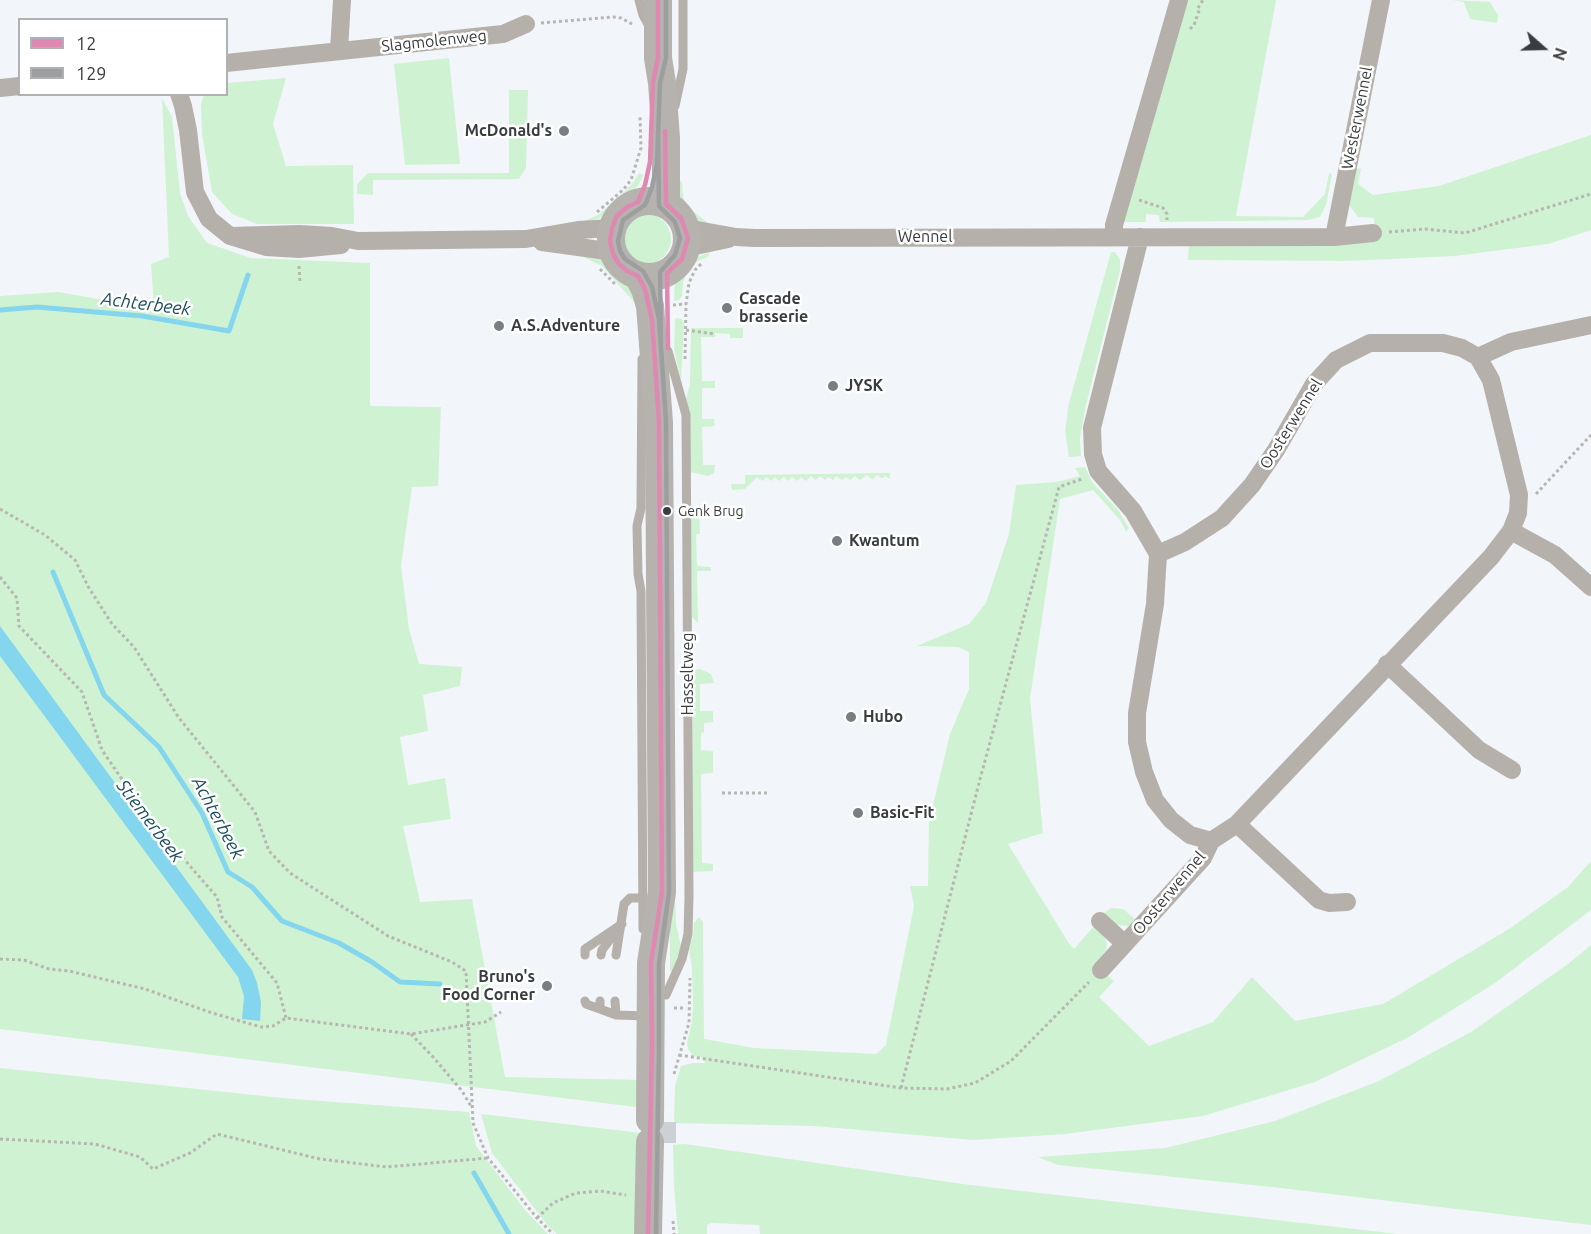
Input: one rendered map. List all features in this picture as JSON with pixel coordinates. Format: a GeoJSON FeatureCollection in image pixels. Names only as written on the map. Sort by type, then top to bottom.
{"type":"FeatureCollection","features":[{"type":"Feature","properties":{"kind":"main road"},"geometry":{"type":"LineString","coordinates":[[638,202],[645,185],[650,162],[653,82],[650,42],[658,0]]}},
{"type":"Feature","properties":{"kind":"main road"},"geometry":{"type":"LineString","coordinates":[[650,42],[662,82],[666,138],[666,204]]}},
{"type":"Feature","properties":{"kind":"main road"},"geometry":{"type":"LineString","coordinates":[[604,241],[617,216],[627,207],[638,202],[657,201],[675,210],[693,245],[667,273],[630,284]]}},
{"type":"Feature","properties":{"kind":"main road","name":"Hasseltweg"},"geometry":{"type":"LineString","coordinates":[[604,241],[630,284],[645,289],[650,306],[673,345]]}},
{"type":"Feature","properties":{"kind":"main road","name":"Hasseltweg"},"geometry":{"type":"LineString","coordinates":[[667,273],[673,345],[659,422],[652,895],[646,948],[668,1007]]}},
{"type":"Feature","properties":{"kind":"main road","name":"Hasseltweg"},"geometry":{"type":"LineString","coordinates":[[652,895],[666,916],[668,1007],[656,1132],[659,1233]]}},
{"type":"Feature","properties":{"kind":"street"},"geometry":{"type":"LineString","coordinates":[[339,50],[342,0]]}},
{"type":"Feature","properties":{"kind":"street"},"geometry":{"type":"LineString","coordinates":[[1114,236],[1114,225],[1179,0]]}},
{"type":"Feature","properties":{"kind":"street","name":"Westerwennel"},"geometry":{"type":"LineString","coordinates":[[1334,237],[1381,0]]}},
{"type":"Feature","properties":{"kind":"street","name":"Slagmolenweg"},"geometry":{"type":"LineString","coordinates":[[228,63],[503,34],[526,24]]}},
{"type":"Feature","properties":{"kind":"street"},"geometry":{"type":"LineString","coordinates":[[0,88],[18,86]]}},
{"type":"Feature","properties":{"kind":"street"},"geometry":{"type":"LineString","coordinates":[[179,96],[188,130],[195,192],[209,219],[230,236],[266,246],[300,249],[332,247],[358,241],[526,239],[600,250],[604,241],[578,230],[526,239]]}},
{"type":"Feature","properties":{"kind":"street","name":"Wennel"},"geometry":{"type":"LineString","coordinates":[[693,245],[736,237],[1334,237],[1372,233]]}},
{"type":"Feature","properties":{"kind":"street"},"geometry":{"type":"LineString","coordinates":[[1140,237],[1092,428],[1093,454],[1098,471],[1133,511],[1158,554]]}},
{"type":"Feature","properties":{"kind":"street"},"geometry":{"type":"LineString","coordinates":[[1478,357],[1511,342],[1591,325]]}},
{"type":"Feature","properties":{"kind":"street","name":"Oosterwennel"},"geometry":{"type":"LineString","coordinates":[[1101,970],[1203,858],[1210,841],[1237,824],[1491,557],[1511,531],[1518,513],[1519,495],[1491,380],[1478,357],[1462,348],[1443,344],[1370,343],[1336,360],[1314,384],[1276,450],[1252,485],[1222,518],[1185,542],[1158,554],[1155,603],[1137,713],[1137,742],[1144,772],[1155,800],[1171,820],[1190,835],[1210,841]]}},
{"type":"Feature","properties":{"kind":"street"},"geometry":{"type":"LineString","coordinates":[[1511,531],[1555,555],[1591,587]]}},
{"type":"Feature","properties":{"kind":"street"},"geometry":{"type":"LineString","coordinates":[[1387,664],[1479,750],[1512,770]]}},
{"type":"Feature","properties":{"kind":"street"},"geometry":{"type":"LineString","coordinates":[[1237,824],[1319,900],[1329,903],[1347,902]]}},
{"type":"Feature","properties":{"kind":"street","name":"Oosterwennel"},"geometry":{"type":"LineString","coordinates":[[1100,921],[1125,944]]}},
{"type":"Feature","properties":{"kind":"lane"},"geometry":{"type":"LineString","coordinates":[[639,0],[650,42]]}},
{"type":"Feature","properties":{"kind":"lane"},"geometry":{"type":"LineString","coordinates":[[666,138],[680,88],[683,0]]}},
{"type":"Feature","properties":{"kind":"lane","name":"Hasseltweg"},"geometry":{"type":"LineString","coordinates":[[652,895],[637,526],[641,508],[641,364],[673,345],[686,415],[689,896],[687,942],[668,1007]]}},
{"type":"Feature","properties":{"kind":"lane"},"geometry":{"type":"LineString","coordinates":[[616,955],[624,904],[630,898],[652,895]]}},
{"type":"Feature","properties":{"kind":"lane"},"geometry":{"type":"LineString","coordinates":[[585,955],[585,949],[621,924]]}},
{"type":"Feature","properties":{"kind":"lane"},"geometry":{"type":"LineString","coordinates":[[601,955],[602,950],[621,924]]}},
{"type":"Feature","properties":{"kind":"lane"},"geometry":{"type":"LineString","coordinates":[[585,1001],[586,1004],[600,1005],[616,1015],[668,1007]]}},
{"type":"Feature","properties":{"kind":"lane"},"geometry":{"type":"LineString","coordinates":[[615,1001],[616,1015]]}},
{"type":"Feature","properties":{"kind":"path"},"geometry":{"type":"LineString","coordinates":[[526,24],[613,17],[628,20],[650,42]]}},
{"type":"Feature","properties":{"kind":"path"},"geometry":{"type":"LineString","coordinates":[[630,284],[604,241],[623,190],[631,180],[641,148],[640,110]]}},
{"type":"Feature","properties":{"kind":"path"},"geometry":{"type":"LineString","coordinates":[[635,169],[644,170]]}},
{"type":"Feature","properties":{"kind":"path"},"geometry":{"type":"LineString","coordinates":[[1372,233],[1425,229],[1465,233],[1591,194]]}},
{"type":"Feature","properties":{"kind":"path"},"geometry":{"type":"LineString","coordinates":[[673,345],[686,304],[689,283],[695,270],[693,245]]}},
{"type":"Feature","properties":{"kind":"path"},"geometry":{"type":"LineString","coordinates":[[675,305],[686,304]]}},
{"type":"Feature","properties":{"kind":"path"},"geometry":{"type":"LineString","coordinates":[[673,345],[715,334]]}},
{"type":"Feature","properties":{"kind":"path"},"geometry":{"type":"LineString","coordinates":[[1529,495],[1535,495],[1591,435]]}},
{"type":"Feature","properties":{"kind":"path"},"geometry":{"type":"LineString","coordinates":[[901,1088],[979,783],[1059,487],[1075,483],[1090,475]]}},
{"type":"Feature","properties":{"kind":"path"},"geometry":{"type":"LineString","coordinates":[[0,509],[45,535],[75,560],[89,588],[112,624],[134,647],[179,718],[255,812],[269,851],[290,873],[388,936],[452,962],[466,971],[473,1123],[488,1158],[553,1234]]}},
{"type":"Feature","properties":{"kind":"path"},"geometry":{"type":"LineString","coordinates":[[0,577],[17,598],[19,626],[82,692],[102,750],[150,819],[217,897],[222,917],[277,983],[286,1018]]}},
{"type":"Feature","properties":{"kind":"path"},"geometry":{"type":"LineString","coordinates":[[722,794],[768,793]]}},
{"type":"Feature","properties":{"kind":"path"},"geometry":{"type":"LineString","coordinates":[[0,960],[24,960],[49,969],[69,971],[145,989],[242,1023],[261,1027],[273,1026],[286,1018],[411,1034],[485,1022],[501,1012]]}},
{"type":"Feature","properties":{"kind":"path"},"geometry":{"type":"LineString","coordinates":[[673,1078],[689,1023],[690,969]]}},
{"type":"Feature","properties":{"kind":"path"},"geometry":{"type":"LineString","coordinates":[[679,1055],[901,1088],[947,1089],[975,1083],[1011,1061],[1101,970]]}},
{"type":"Feature","properties":{"kind":"path"},"geometry":{"type":"LineString","coordinates":[[411,1034],[462,1090],[472,1109]]}},
{"type":"Feature","properties":{"kind":"path"},"geometry":{"type":"LineString","coordinates":[[0,1139],[95,1144],[140,1157],[153,1169],[190,1154],[217,1134],[320,1159],[387,1167],[488,1158]]}},
{"type":"Feature","properties":{"kind":"path"},"geometry":{"type":"LineString","coordinates":[[537,1218],[553,1203],[576,1193],[600,1191],[632,1196]]}},
{"type":"Feature","properties":{"kind":"green space"},"geometry":{"type":"Polygon","coordinates":[[[1184,0],[1276,0],[1236,216],[1303,217],[1325,194],[1329,173],[1332,174],[1326,205],[1320,217],[1308,220],[1160,222],[1159,215],[1146,214],[1146,222],[1122,222],[1184,0]]]}},
{"type":"Feature","properties":{"kind":"green space"},"geometry":{"type":"Polygon","coordinates":[[[1452,0],[1490,2],[1498,15],[1497,23],[1470,19],[1464,2],[1452,0]]]}},
{"type":"Feature","properties":{"kind":"green space"},"geometry":{"type":"Polygon","coordinates":[[[449,58],[460,164],[405,165],[394,64],[449,58]]]}},
{"type":"Feature","properties":{"kind":"green space"},"geometry":{"type":"Polygon","coordinates":[[[286,78],[273,124],[286,166],[353,165],[354,224],[257,224],[232,214],[212,192],[202,134],[201,104],[204,96],[228,96],[228,83],[286,78]]]}},
{"type":"Feature","properties":{"kind":"green space"},"geometry":{"type":"Polygon","coordinates":[[[509,90],[528,90],[526,168],[519,179],[373,180],[373,195],[357,194],[357,184],[368,173],[509,173],[509,90]]]}},
{"type":"Feature","properties":{"kind":"green space"},"geometry":{"type":"Polygon","coordinates":[[[162,98],[172,117],[180,193],[188,216],[207,243],[251,258],[370,263],[370,406],[441,407],[438,486],[412,487],[401,566],[409,629],[419,664],[462,667],[460,686],[423,695],[428,731],[400,737],[408,785],[445,778],[451,819],[403,826],[420,902],[472,899],[505,1077],[643,1080],[644,1108],[0,1029],[0,296],[58,292],[154,306],[151,264],[169,257],[162,98]]]}},
{"type":"Feature","properties":{"kind":"green space"},"geometry":{"type":"Polygon","coordinates":[[[1591,135],[1591,230],[1548,244],[1455,256],[1346,261],[1188,260],[1189,245],[1375,239],[1374,218],[1358,217],[1349,205],[1356,168],[1361,169],[1358,184],[1373,195],[1439,186],[1591,135]]]}},
{"type":"Feature","properties":{"kind":"green space"},"geometry":{"type":"Polygon","coordinates":[[[639,173],[643,175],[633,191],[612,204],[600,218],[582,224],[598,215],[624,192],[639,173]]]}},
{"type":"Feature","properties":{"kind":"green space"},"geometry":{"type":"Polygon","coordinates":[[[679,179],[682,182],[683,196],[687,206],[709,224],[699,224],[682,208],[676,197],[679,179]]]}},
{"type":"Feature","properties":{"kind":"green space"},"geometry":{"type":"Polygon","coordinates":[[[646,214],[655,216],[666,225],[671,239],[669,248],[660,259],[646,264],[637,262],[626,253],[621,239],[623,230],[632,219],[646,214]]]}},
{"type":"Feature","properties":{"kind":"green space"},"geometry":{"type":"Polygon","coordinates":[[[710,252],[708,257],[698,261],[687,272],[682,296],[679,300],[674,301],[675,281],[680,273],[691,260],[710,252]]]}},
{"type":"Feature","properties":{"kind":"green space"},"geometry":{"type":"Polygon","coordinates":[[[1111,252],[1115,252],[1120,260],[1120,270],[1086,405],[1080,438],[1081,456],[1069,457],[1065,431],[1069,403],[1111,252]]]}},
{"type":"Feature","properties":{"kind":"green space"},"geometry":{"type":"Polygon","coordinates":[[[581,253],[600,259],[617,277],[627,283],[633,289],[634,302],[602,266],[583,257],[581,253]]]}},
{"type":"Feature","properties":{"kind":"green space"},"geometry":{"type":"Polygon","coordinates":[[[675,319],[682,319],[684,324],[681,381],[674,349],[675,319]]]}},
{"type":"Feature","properties":{"kind":"green space"},"geometry":{"type":"Polygon","coordinates":[[[691,328],[743,328],[743,338],[730,338],[730,334],[715,333],[715,337],[701,337],[702,381],[715,381],[715,388],[702,388],[702,419],[714,419],[715,426],[702,427],[703,465],[715,465],[714,473],[708,476],[690,472],[686,399],[690,385],[691,328]]]}},
{"type":"Feature","properties":{"kind":"green space"},"geometry":{"type":"Polygon","coordinates":[[[1085,467],[1092,482],[1118,510],[1129,528],[1126,532],[1120,520],[1093,490],[1060,499],[1030,698],[1043,833],[1008,844],[1074,949],[1094,926],[1104,935],[1106,950],[1095,965],[1114,981],[1099,997],[1149,1046],[1213,1022],[1252,977],[1295,1021],[1383,1004],[1509,929],[1568,887],[1591,861],[1591,910],[1495,983],[1409,1037],[1315,1082],[1203,1116],[1065,1134],[973,1140],[814,1126],[674,1123],[675,1086],[681,1066],[705,1063],[705,1058],[693,1056],[687,1043],[693,1006],[689,949],[694,923],[699,917],[703,922],[704,1039],[754,1048],[876,1054],[886,1045],[914,906],[910,886],[928,886],[929,822],[950,734],[969,689],[969,652],[958,647],[917,646],[969,624],[986,603],[1009,534],[1016,485],[1056,482],[1080,476],[1075,468],[1085,467]]]}},
{"type":"Feature","properties":{"kind":"green space"},"geometry":{"type":"Polygon","coordinates":[[[890,473],[890,479],[877,475],[872,479],[867,475],[860,480],[855,476],[850,480],[846,477],[842,480],[836,476],[833,480],[828,477],[825,480],[820,476],[816,480],[811,476],[806,481],[801,477],[797,481],[792,477],[788,481],[784,477],[779,481],[775,477],[771,481],[766,477],[763,481],[757,477],[745,489],[732,490],[731,484],[745,484],[745,475],[890,473]]]}},
{"type":"Feature","properties":{"kind":"green space"},"geometry":{"type":"Polygon","coordinates":[[[699,508],[700,534],[696,534],[697,566],[711,567],[711,571],[697,571],[698,623],[692,617],[690,512],[699,508]]]}},
{"type":"Feature","properties":{"kind":"green space"},"geometry":{"type":"Polygon","coordinates":[[[700,669],[711,674],[714,683],[700,684],[700,711],[713,711],[713,722],[704,723],[704,732],[701,733],[701,750],[713,751],[713,773],[701,774],[702,863],[713,864],[713,871],[693,872],[693,670],[700,669]]]}},
{"type":"Feature","properties":{"kind":"green space"},"geometry":{"type":"Polygon","coordinates":[[[670,894],[675,894],[676,924],[681,947],[678,961],[672,972],[670,971],[670,894]]]}},
{"type":"Feature","properties":{"kind":"green space"},"geometry":{"type":"Polygon","coordinates":[[[1111,908],[1123,909],[1136,920],[1129,926],[1117,925],[1103,914],[1111,908]]]}},
{"type":"Feature","properties":{"kind":"green space"},"geometry":{"type":"Polygon","coordinates":[[[1591,945],[1591,1225],[1272,1187],[1058,1165],[1038,1157],[1165,1148],[1275,1121],[1379,1081],[1471,1032],[1568,964],[1591,945]]]}},
{"type":"Feature","properties":{"kind":"green space"},"geometry":{"type":"Polygon","coordinates":[[[0,1068],[282,1098],[469,1112],[476,1146],[525,1210],[548,1234],[0,1234],[0,1068]]]}},
{"type":"Feature","properties":{"kind":"green space"},"geometry":{"type":"Polygon","coordinates":[[[481,1114],[641,1133],[643,1234],[557,1234],[548,1226],[492,1153],[481,1114]]]}},
{"type":"Feature","properties":{"kind":"green space"},"geometry":{"type":"Polygon","coordinates":[[[685,1144],[970,1185],[1398,1234],[760,1234],[759,1225],[711,1223],[707,1225],[707,1234],[678,1234],[673,1145],[685,1144]]]}},
{"type":"Feature","properties":{"kind":"water"},"geometry":{"type":"Polygon","coordinates":[[[0,626],[252,970],[261,1002],[260,1021],[242,1019],[244,996],[238,977],[0,656],[0,626]]]}},
{"type":"Feature","properties":{"kind":"waterway","name":"Achterbeek"},"geometry":{"type":"LineString","coordinates":[[0,310],[37,307],[142,316],[229,331],[248,275]]}},
{"type":"Feature","properties":{"kind":"waterway","name":"Achterbeek"},"geometry":{"type":"LineString","coordinates":[[53,572],[104,695],[159,747],[202,813],[228,872],[252,887],[282,921],[339,943],[400,982],[440,984]]}},
{"type":"Feature","properties":{"kind":"waterway","name":"Achterbeek"},"geometry":{"type":"LineString","coordinates":[[474,1173],[509,1234]]}},
{"type":"Feature","properties":{"kind":"tunnel"},"geometry":{"type":"LineString","coordinates":[[662,1122],[662,1143]]}},
{"type":"Feature","properties":{"kind":"transit line","name":"12"},"geometry":{"type":"LineString","coordinates":[[648,1234],[652,1046],[651,963],[662,892],[659,422],[652,320],[645,289],[638,276],[619,264],[613,254],[610,241],[617,216],[627,207],[638,202],[645,185],[650,162],[653,82],[658,58],[658,0]]}},
{"type":"Feature","properties":{"kind":"transit line","name":"129"},"geometry":{"type":"LineString","coordinates":[[656,1234],[659,964],[669,892],[666,421],[659,319],[652,287],[643,271],[625,259],[618,241],[623,220],[645,205],[657,164],[660,83],[666,58],[666,0]]}},
{"type":"Feature","properties":{"kind":"transit line","name":"129"},"geometry":{"type":"LineString","coordinates":[[658,131],[659,206],[675,222],[680,238],[675,255],[660,272],[661,348]]}},
{"type":"Feature","properties":{"kind":"transit line","name":"12"},"geometry":{"type":"LineString","coordinates":[[665,131],[666,204],[681,218],[688,238],[682,259],[667,273],[668,348]]}},
{"type":"Feature","properties":{"kind":"place","name":"McDonald's"},"geometry":{"type":"Point","coordinates":[564,131]}},
{"type":"Feature","properties":{"kind":"place","name":"Cascade brasserie"},"geometry":{"type":"Point","coordinates":[727,308]}},
{"type":"Feature","properties":{"kind":"place","name":"A.S.Adventure"},"geometry":{"type":"Point","coordinates":[499,326]}},
{"type":"Feature","properties":{"kind":"place","name":"JYSK"},"geometry":{"type":"Point","coordinates":[833,386]}},
{"type":"Feature","properties":{"kind":"place","name":"Genk Brug"},"geometry":{"type":"Point","coordinates":[667,511]}},
{"type":"Feature","properties":{"kind":"place","name":"Kwantum"},"geometry":{"type":"Point","coordinates":[837,541]}},
{"type":"Feature","properties":{"kind":"place","name":"Hubo"},"geometry":{"type":"Point","coordinates":[851,717]}},
{"type":"Feature","properties":{"kind":"place","name":"Basic-Fit"},"geometry":{"type":"Point","coordinates":[858,813]}},
{"type":"Feature","properties":{"kind":"place","name":"Bruno's Food Corner"},"geometry":{"type":"Point","coordinates":[547,986]}},
{"type":"Feature","properties":{"kind":"water label","name":"Stiemerbeek"},"geometry":{"type":"Point","coordinates":[150,821]}}]}
